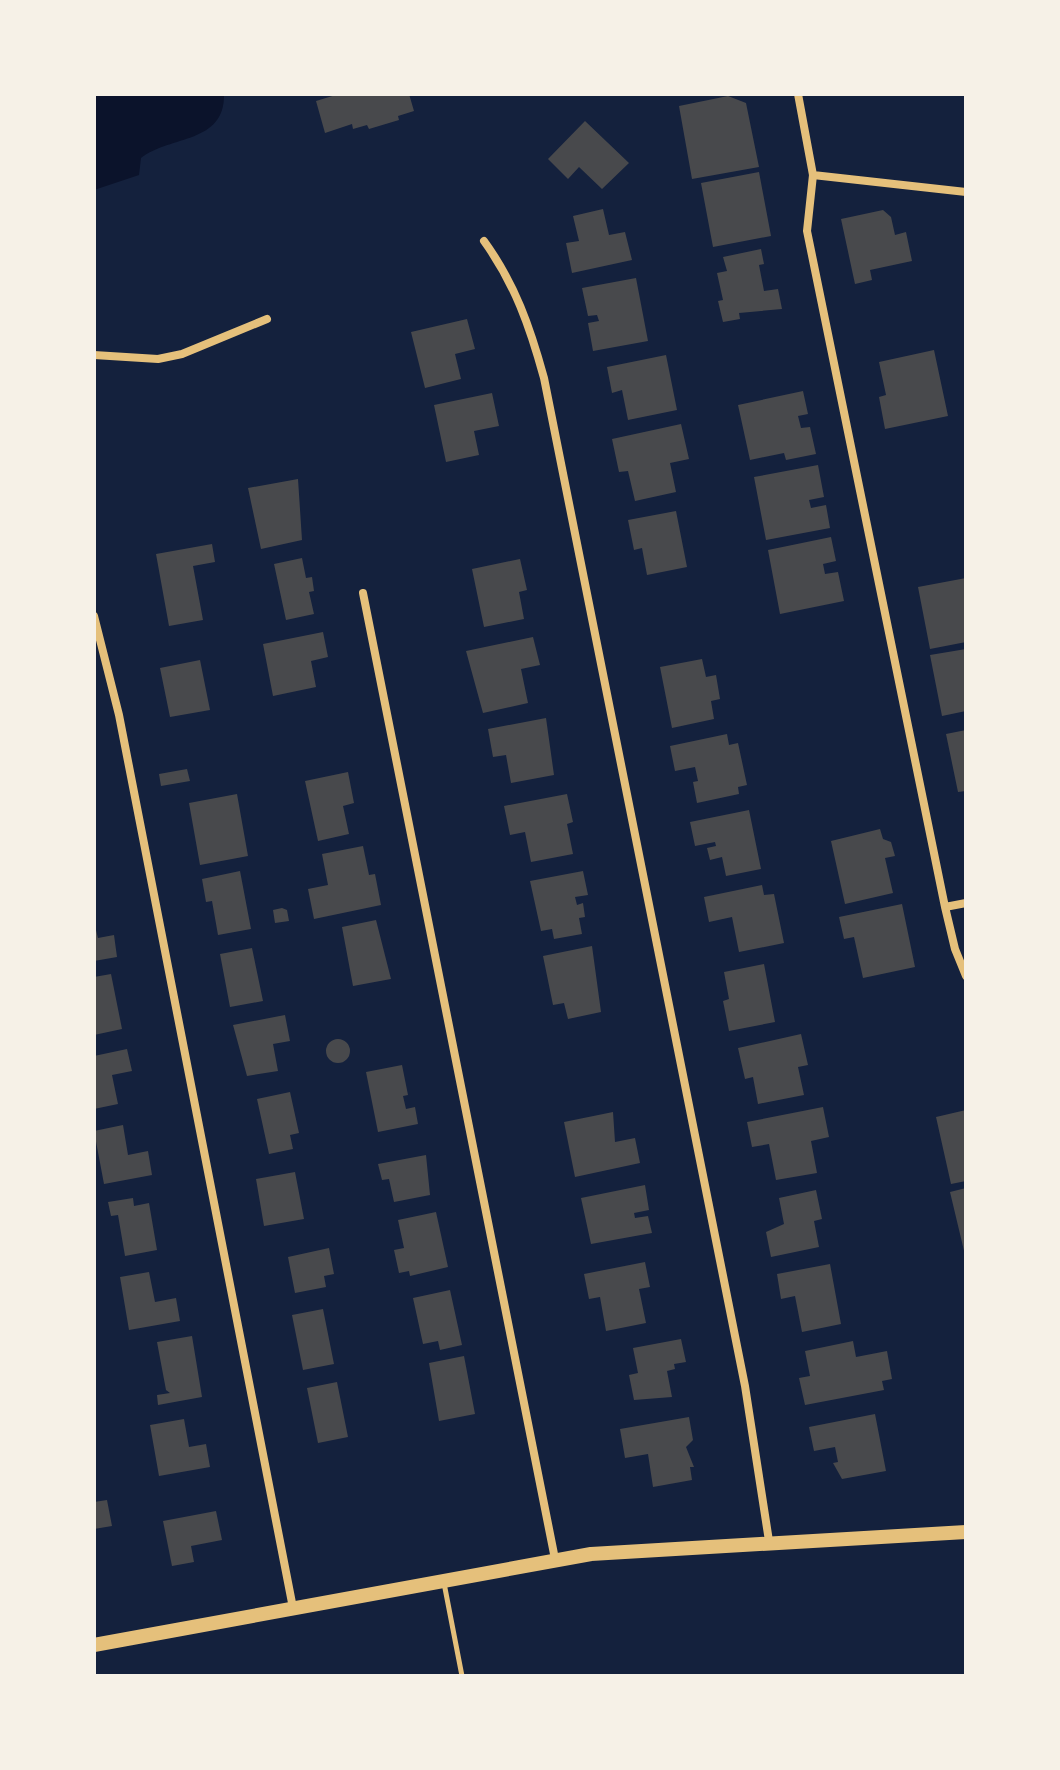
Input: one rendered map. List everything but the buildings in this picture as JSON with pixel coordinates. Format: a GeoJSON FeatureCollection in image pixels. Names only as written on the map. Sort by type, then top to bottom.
{"type":"FeatureCollection","features":[{"type":"Feature","properties":{"kind":"street"},"geometry":{"type":"LineString","coordinates":[[798,94],[813,175],[807,231],[945,907],[955,949],[966,976]]}},
{"type":"Feature","properties":{"kind":"street"},"geometry":{"type":"LineString","coordinates":[[813,175],[966,192]]}},
{"type":"Feature","properties":{"kind":"street"},"geometry":{"type":"LineString","coordinates":[[484,241],[508,275],[528,320],[544,378],[742,1370],[769,1541]]}},
{"type":"Feature","properties":{"kind":"street"},"geometry":{"type":"LineString","coordinates":[[94,355],[158,359],[182,354],[267,319]]}},
{"type":"Feature","properties":{"kind":"street"},"geometry":{"type":"LineString","coordinates":[[363,593],[555,1559]]}},
{"type":"Feature","properties":{"kind":"street"},"geometry":{"type":"LineString","coordinates":[[94,616],[119,715],[293,1608]]}},
{"type":"Feature","properties":{"kind":"street"},"geometry":{"type":"LineString","coordinates":[[945,907],[966,903]]}},
{"type":"Feature","properties":{"kind":"street"},"geometry":{"type":"LineString","coordinates":[[94,1645],[555,1559],[769,1541],[966,1532]]}},
{"type":"Feature","properties":{"kind":"lane"},"geometry":{"type":"LineString","coordinates":[[443,1580],[462,1676]]}},
{"type":"Feature","properties":{"kind":"water"},"geometry":{"type":"Polygon","coordinates":[[[94,94],[224,94],[222,110],[216,122],[206,130],[141,158],[139,175],[94,190],[94,94]]]}}]}
